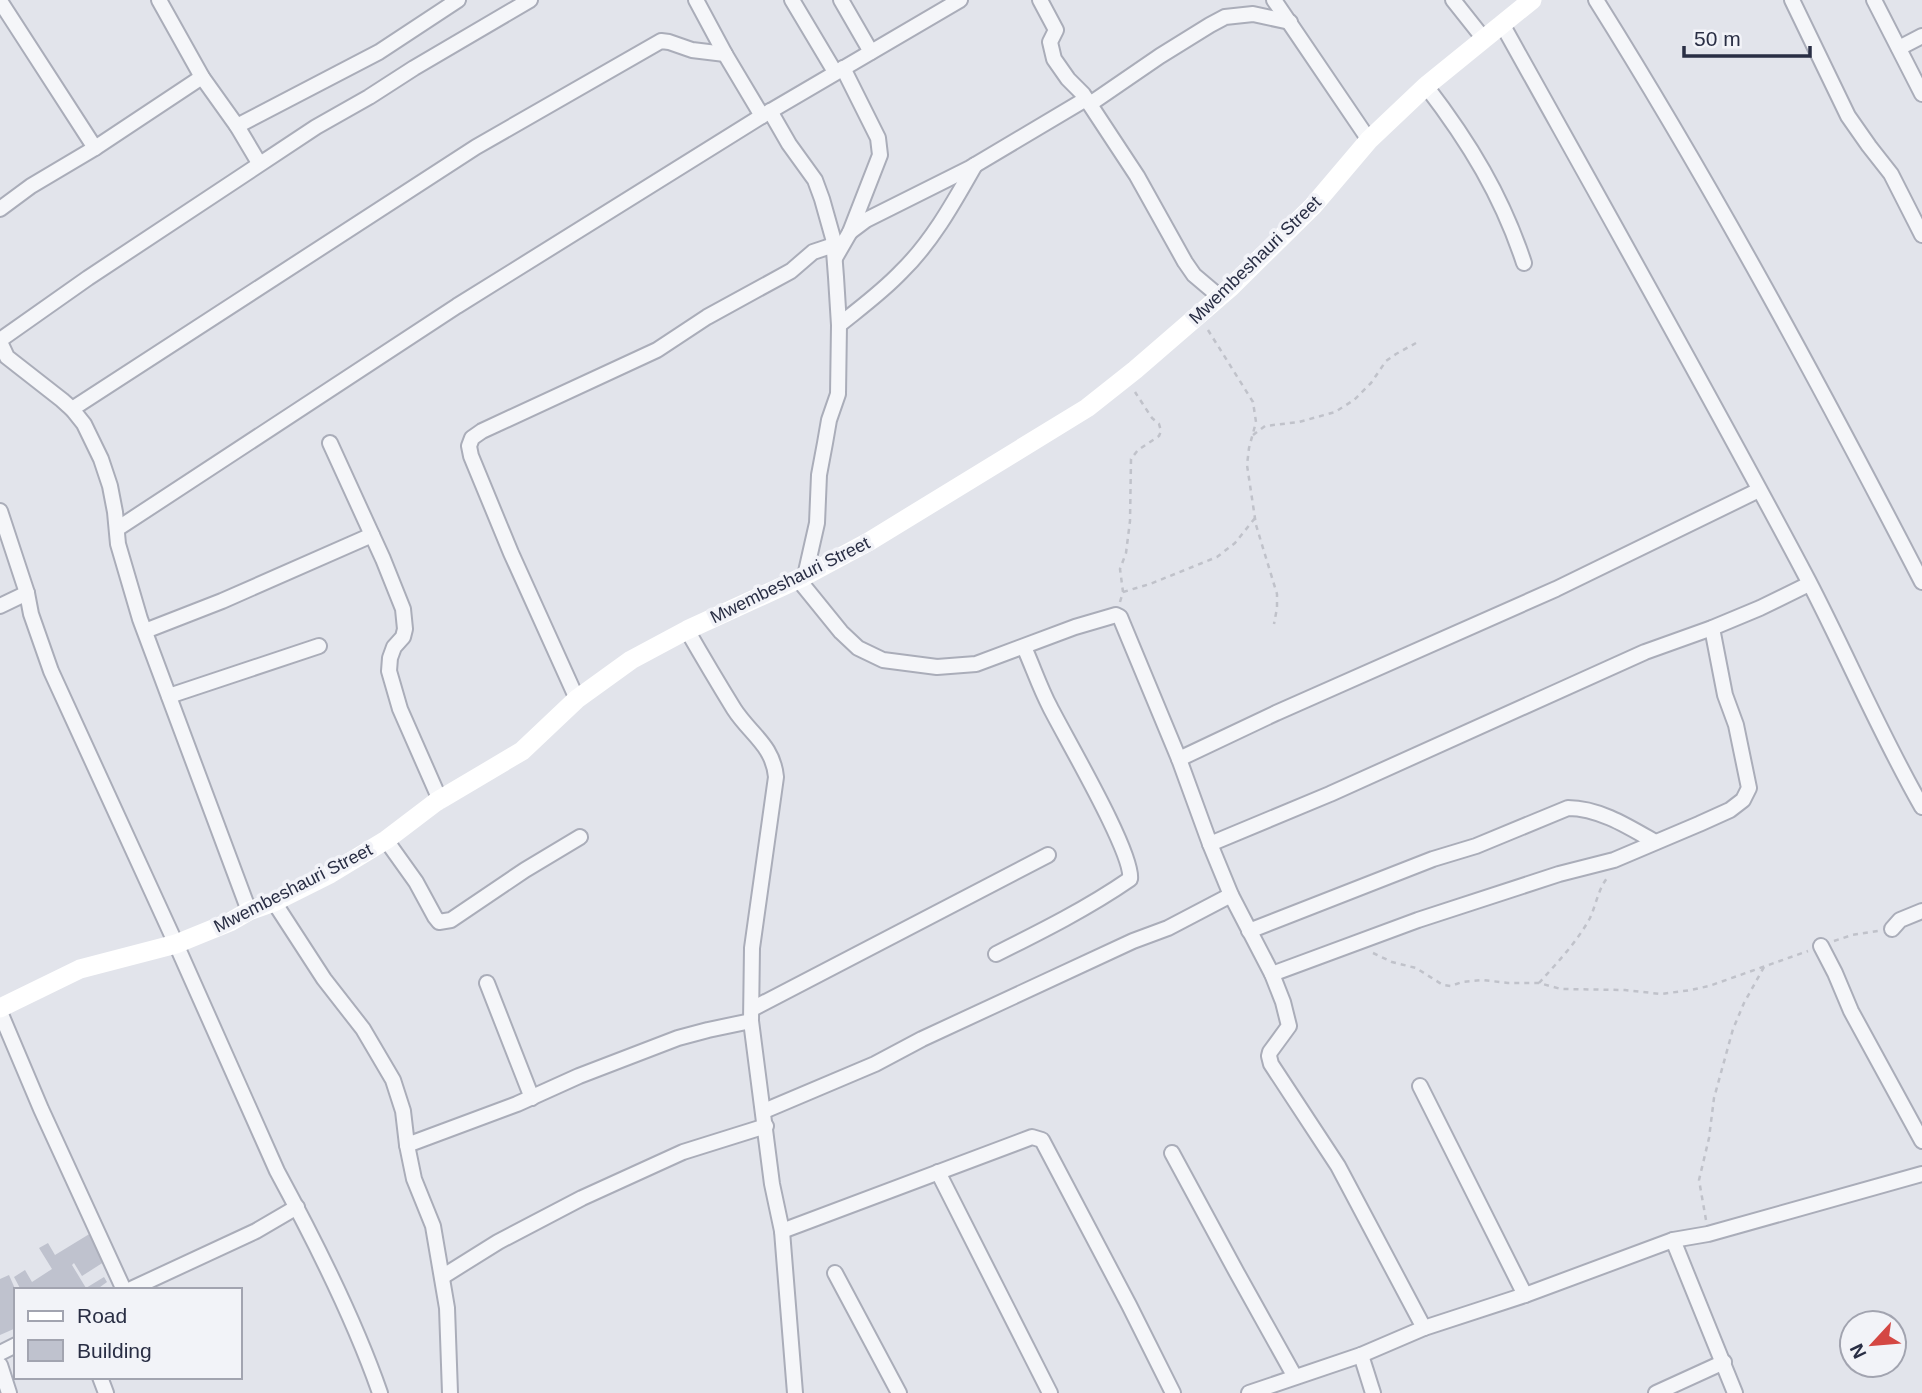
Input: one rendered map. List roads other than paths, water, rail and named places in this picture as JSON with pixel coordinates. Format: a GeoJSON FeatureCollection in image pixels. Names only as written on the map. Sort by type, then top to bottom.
{"type":"FeatureCollection","features":[{"type":"Feature","properties":{"kind":"street"},"geometry":{"type":"LineString","coordinates":[[159,0],[202,77],[237,126],[259,163]]}},
{"type":"Feature","properties":{"kind":"street"},"geometry":{"type":"LineString","coordinates":[[237,126],[379,52],[458,0]]}},
{"type":"Feature","properties":{"kind":"street"},"geometry":{"type":"LineString","coordinates":[[249,911],[125,570],[118,544],[110,486],[101,459],[84,424],[72,409],[7,357],[0,341],[259,163],[530,0]]}},
{"type":"Feature","properties":{"kind":"street"},"geometry":{"type":"LineString","coordinates":[[696,0],[725,54],[815,180],[834,252],[839,325],[838,394],[819,475],[817,523],[802,578],[841,632],[858,648],[883,660],[937,667],[976,664],[1075,627],[1116,615],[1122,620],[1180,759],[1231,895],[1272,974],[1283,1002],[1289,1026],[1270,1052],[1271,1064],[1338,1166],[1424,1328]]}},
{"type":"Feature","properties":{"kind":"street"},"geometry":{"type":"LineString","coordinates":[[792,0],[839,70],[878,138],[880,155],[850,232]]}},
{"type":"Feature","properties":{"kind":"street"},"geometry":{"type":"LineString","coordinates":[[841,0],[871,52]]}},
{"type":"Feature","properties":{"kind":"street"},"geometry":{"type":"LineString","coordinates":[[117,529],[457,306],[766,113],[960,0]]}},
{"type":"Feature","properties":{"kind":"street"},"geometry":{"type":"LineString","coordinates":[[1040,0],[1056,30],[1050,41],[1054,59],[1088,102],[1138,176],[1194,275],[1220,297]]}},
{"type":"Feature","properties":{"kind":"street"},"geometry":{"type":"LineString","coordinates":[[1274,0],[1369,140]]}},
{"type":"Feature","properties":{"kind":"street"},"geometry":{"type":"LineString","coordinates":[[1453,0],[1484,39]]}},
{"type":"Feature","properties":{"kind":"street","name":"Mwembeshauri Street"},"geometry":{"type":"LineString","coordinates":[[0,1010],[80,969],[176,944],[274,902],[330,874],[386,840],[440,800],[522,751],[578,699],[631,660],[687,630],[802,578],[870,541],[1087,408],[1220,297],[1313,206],[1369,140],[1426,86],[1532,0]]}},
{"type":"Feature","properties":{"kind":"street"},"geometry":{"type":"LineString","coordinates":[[1596,0],[1671,121],[1724,215],[1922,582]]}},
{"type":"Feature","properties":{"kind":"street"},"geometry":{"type":"LineString","coordinates":[[1792,0],[1848,116],[1891,174],[1922,235]]}},
{"type":"Feature","properties":{"kind":"street"},"geometry":{"type":"LineString","coordinates":[[1874,0],[1922,94]]}},
{"type":"Feature","properties":{"kind":"street"},"geometry":{"type":"LineString","coordinates":[[0,1],[94,149]]}},
{"type":"Feature","properties":{"kind":"street"},"geometry":{"type":"LineString","coordinates":[[834,252],[850,232],[866,220],[976,164],[1088,102],[1210,25],[1225,18],[1253,14],[1290,22]]}},
{"type":"Feature","properties":{"kind":"street"},"geometry":{"type":"LineString","coordinates":[[1502,24],[1759,490],[1922,807]]}},
{"type":"Feature","properties":{"kind":"street"},"geometry":{"type":"LineString","coordinates":[[1899,48],[1922,36]]}},
{"type":"Feature","properties":{"kind":"street"},"geometry":{"type":"LineString","coordinates":[[72,409],[476,147],[651,47],[665,41],[692,50],[725,54]]}},
{"type":"Feature","properties":{"kind":"street"},"geometry":{"type":"LineString","coordinates":[[0,209],[31,186],[94,149],[202,77]]}},
{"type":"Feature","properties":{"kind":"street"},"geometry":{"type":"LineString","coordinates":[[1426,86],[1448,114],[1502,203],[1524,263]]}},
{"type":"Feature","properties":{"kind":"street"},"geometry":{"type":"LineString","coordinates":[[839,325],[902,272],[956,200],[976,164]]}},
{"type":"Feature","properties":{"kind":"street"},"geometry":{"type":"LineString","coordinates":[[578,699],[471,456],[469,446],[472,438],[505,419],[657,350],[707,317],[791,271],[813,252],[834,252]]}},
{"type":"Feature","properties":{"kind":"street"},"geometry":{"type":"LineString","coordinates":[[330,443],[403,609],[405,629],[403,637],[394,647],[389,671],[393,688],[440,800]]}},
{"type":"Feature","properties":{"kind":"street"},"geometry":{"type":"LineString","coordinates":[[1180,759],[1276,713],[1556,589],[1759,490]]}},
{"type":"Feature","properties":{"kind":"street"},"geometry":{"type":"LineString","coordinates":[[0,511],[51,671],[277,1171],[348,1311],[380,1393]]}},
{"type":"Feature","properties":{"kind":"street"},"geometry":{"type":"LineString","coordinates":[[145,631],[222,601],[372,535]]}},
{"type":"Feature","properties":{"kind":"street"},"geometry":{"type":"LineString","coordinates":[[1210,844],[1330,794],[1645,652],[1712,628],[1809,584]]}},
{"type":"Feature","properties":{"kind":"street"},"geometry":{"type":"LineString","coordinates":[[0,606],[27,593]]}},
{"type":"Feature","properties":{"kind":"street"},"geometry":{"type":"LineString","coordinates":[[1272,974],[1418,920],[1559,874],[1614,860],[1730,810],[1743,800],[1749,788],[1736,724],[1725,695],[1712,628]]}},
{"type":"Feature","properties":{"kind":"street"},"geometry":{"type":"LineString","coordinates":[[687,630],[736,712],[771,754],[775,764],[776,777],[752,948],[751,1015],[772,1184],[782,1231],[795,1393]]}},
{"type":"Feature","properties":{"kind":"street"},"geometry":{"type":"LineString","coordinates":[[169,696],[319,646]]}},
{"type":"Feature","properties":{"kind":"street"},"geometry":{"type":"LineString","coordinates":[[996,954],[1048,929],[1114,890],[1130,879],[1131,871],[1106,814],[1049,706],[1024,647]]}},
{"type":"Feature","properties":{"kind":"street"},"geometry":{"type":"LineString","coordinates":[[1249,931],[1433,859],[1476,846],[1568,808],[1581,808],[1622,823],[1655,842]]}},
{"type":"Feature","properties":{"kind":"street"},"geometry":{"type":"LineString","coordinates":[[386,840],[416,882],[435,917],[444,923],[580,837]]}},
{"type":"Feature","properties":{"kind":"street"},"geometry":{"type":"LineString","coordinates":[[407,1145],[532,1098],[579,1076],[678,1038],[751,1015],[1048,855]]}},
{"type":"Feature","properties":{"kind":"street"},"geometry":{"type":"LineString","coordinates":[[764,1111],[875,1064],[922,1039],[1133,941],[1168,928],[1231,895]]}},
{"type":"Feature","properties":{"kind":"street"},"geometry":{"type":"LineString","coordinates":[[274,902],[324,979],[363,1029],[393,1080],[403,1111],[414,1179],[433,1226],[447,1308],[450,1393]]}},
{"type":"Feature","properties":{"kind":"street"},"geometry":{"type":"LineString","coordinates":[[1892,929],[1900,920],[1922,911]]}},
{"type":"Feature","properties":{"kind":"street"},"geometry":{"type":"LineString","coordinates":[[1821,946],[1851,1011],[1922,1141]]}},
{"type":"Feature","properties":{"kind":"street"},"geometry":{"type":"LineString","coordinates":[[487,983],[532,1098]]}},
{"type":"Feature","properties":{"kind":"street"},"geometry":{"type":"LineString","coordinates":[[0,1010],[41,1109],[126,1288]]}},
{"type":"Feature","properties":{"kind":"street"},"geometry":{"type":"LineString","coordinates":[[1420,1086],[1525,1295]]}},
{"type":"Feature","properties":{"kind":"street"},"geometry":{"type":"LineString","coordinates":[[442,1277],[498,1242],[582,1198],[683,1152],[766,1126]]}},
{"type":"Feature","properties":{"kind":"street"},"geometry":{"type":"LineString","coordinates":[[782,1231],[1032,1136],[1042,1140],[1173,1393]]}},
{"type":"Feature","properties":{"kind":"street"},"geometry":{"type":"LineString","coordinates":[[1172,1153],[1296,1377]]}},
{"type":"Feature","properties":{"kind":"street"},"geometry":{"type":"LineString","coordinates":[[938,1172],[1050,1393]]}},
{"type":"Feature","properties":{"kind":"street"},"geometry":{"type":"LineString","coordinates":[[1249,1393],[1361,1355],[1424,1328],[1525,1295],[1673,1240],[1708,1234],[1922,1174]]}},
{"type":"Feature","properties":{"kind":"street"},"geometry":{"type":"LineString","coordinates":[[131,1288],[256,1231],[297,1207]]}},
{"type":"Feature","properties":{"kind":"street"},"geometry":{"type":"LineString","coordinates":[[1673,1240],[1735,1393]]}},
{"type":"Feature","properties":{"kind":"street"},"geometry":{"type":"LineString","coordinates":[[835,1273],[899,1393]]}},
{"type":"Feature","properties":{"kind":"street"},"geometry":{"type":"LineString","coordinates":[[1361,1355],[1373,1393]]}},
{"type":"Feature","properties":{"kind":"street"},"geometry":{"type":"LineString","coordinates":[[1657,1393],[1724,1362]]}},
{"type":"Feature","properties":{"kind":"street"},"geometry":{"type":"LineString","coordinates":[[0,1365],[9,1393]]}}]}
